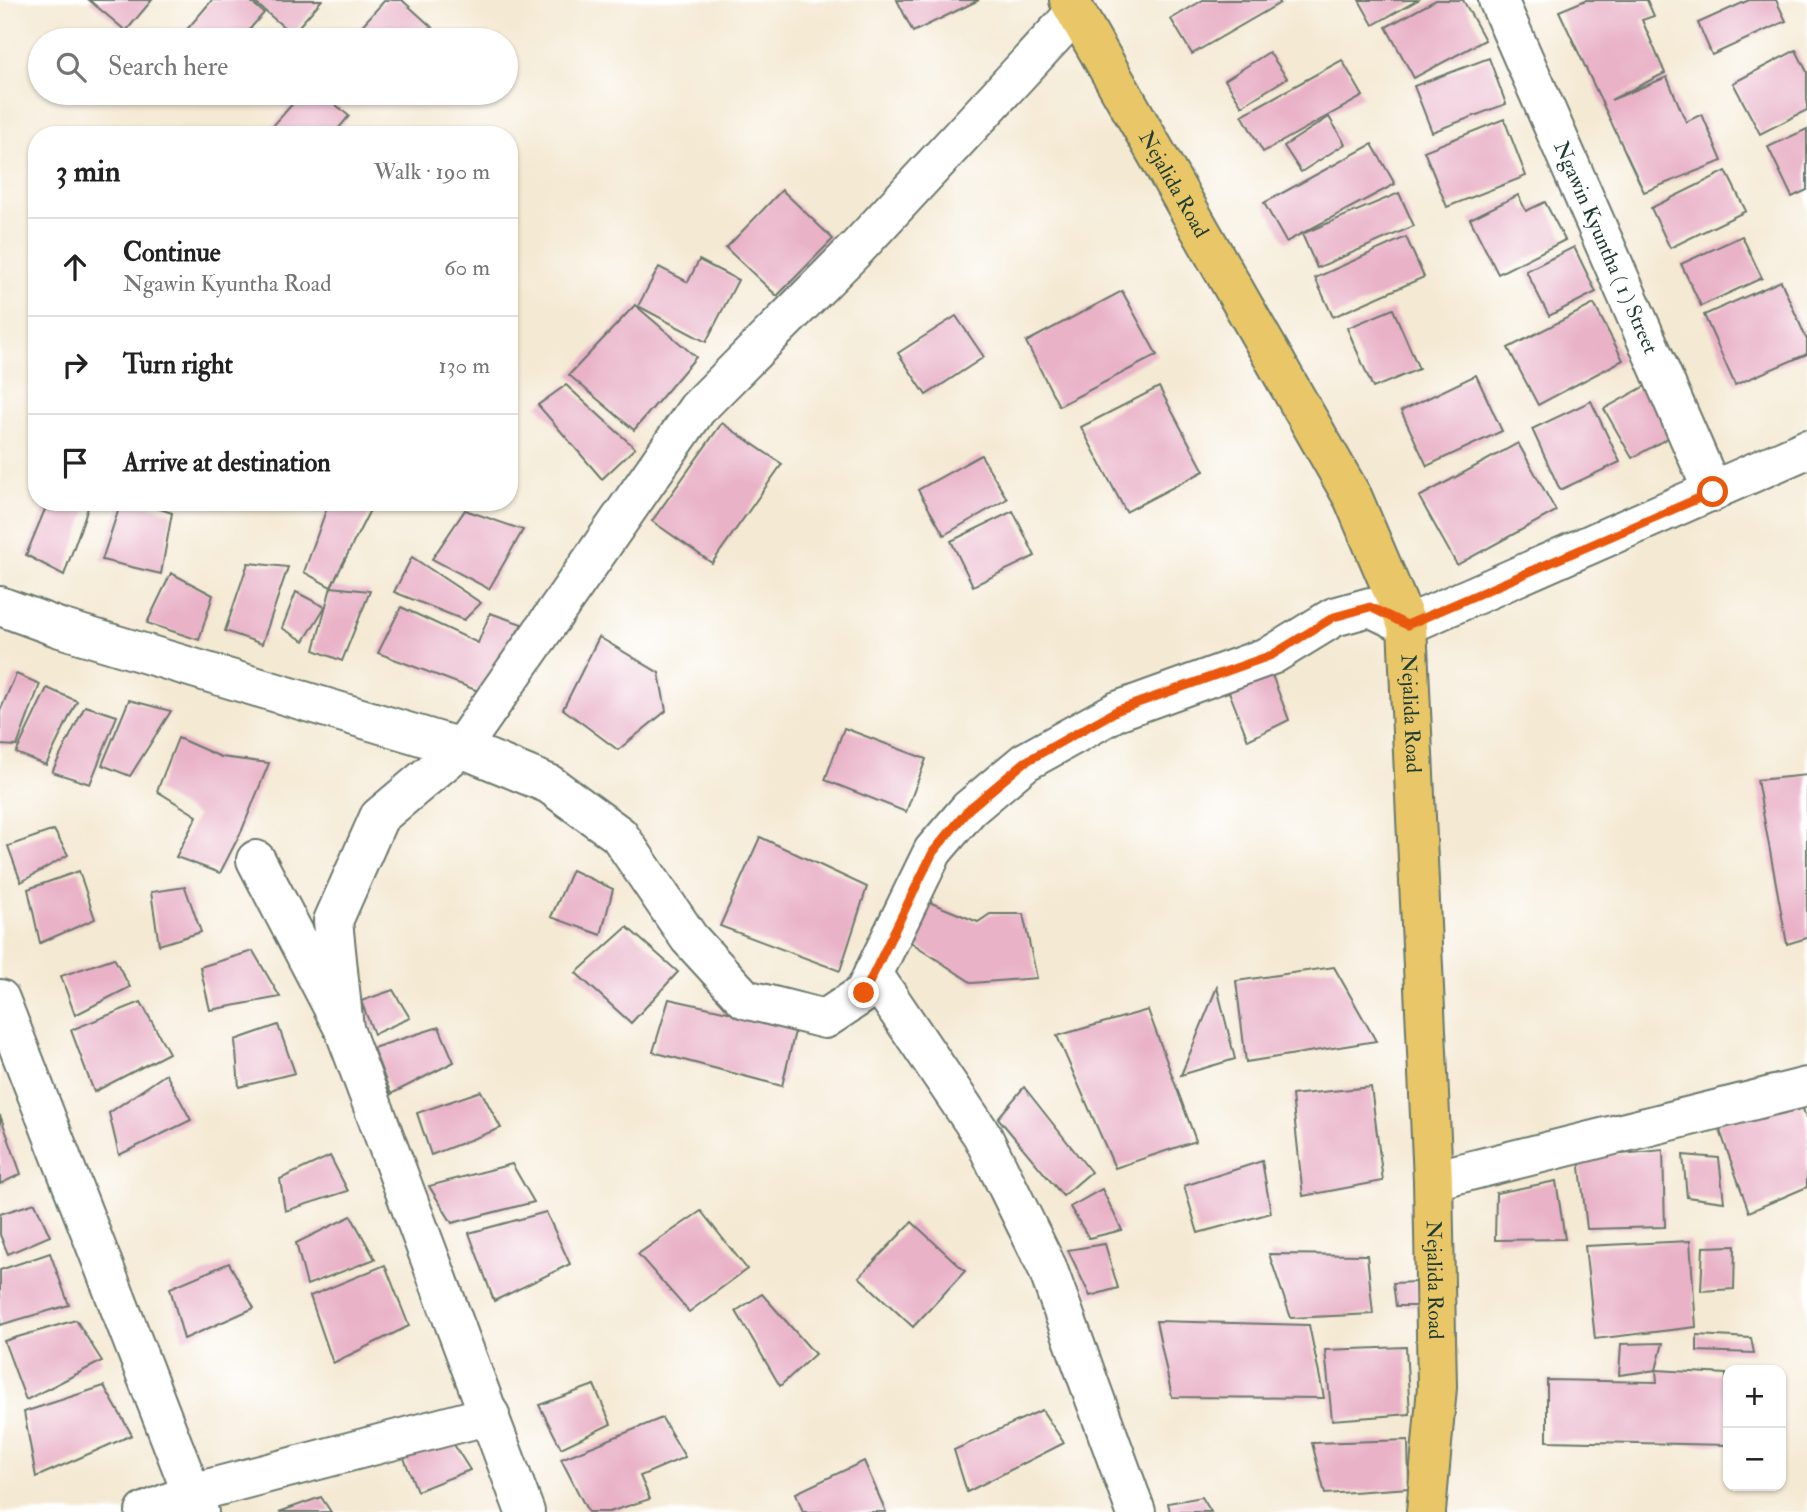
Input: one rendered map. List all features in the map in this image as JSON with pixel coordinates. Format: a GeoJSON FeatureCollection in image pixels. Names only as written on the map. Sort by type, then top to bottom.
{"type":"FeatureCollection","features":[{"type":"Feature","properties":{"kind":"main road","name":"Nejalida Road"},"geometry":{"type":"LineString","coordinates":[[1072,7],[1353,498],[1407,625],[1433,1180],[1437,1387],[1426,1512]]}},
{"type":"Feature","properties":{"kind":"street","name":"Ngawin Kyuntha ( 1 ) Street"},"geometry":{"type":"LineString","coordinates":[[1498,0],[1713,492]]}},
{"type":"Feature","properties":{"kind":"street"},"geometry":{"type":"LineString","coordinates":[[344,1029],[333,921],[379,817],[461,748],[697,409],[858,247],[1072,7]]}},
{"type":"Feature","properties":{"kind":"street"},"geometry":{"type":"LineString","coordinates":[[0,606],[60,628],[461,748],[549,784],[619,835],[689,938],[745,999],[825,1019],[864,993],[933,852],[969,809],[1025,762],[1118,710],[1272,655],[1334,617],[1370,607],[1407,625],[1807,449]]}},
{"type":"Feature","properties":{"kind":"street"},"geometry":{"type":"LineString","coordinates":[[256,860],[344,1029],[525,1512]]}},
{"type":"Feature","properties":{"kind":"street"},"geometry":{"type":"LineString","coordinates":[[873,974],[982,1135],[1041,1255],[1136,1512]]}},
{"type":"Feature","properties":{"kind":"street"},"geometry":{"type":"LineString","coordinates":[[0,999],[196,1502]]}},
{"type":"Feature","properties":{"kind":"street"},"geometry":{"type":"LineString","coordinates":[[1433,1180],[1807,1087]]}},
{"type":"Feature","properties":{"kind":"street"},"geometry":{"type":"LineString","coordinates":[[145,1512],[196,1502],[490,1415]]}},
{"type":"Feature","properties":{"kind":"building"},"geometry":{"type":"Polygon","coordinates":[[[89,0],[152,0],[129,28],[122,28],[89,0]]]}},
{"type":"Feature","properties":{"kind":"building"},"geometry":{"type":"Polygon","coordinates":[[[212,0],[249,0],[264,13],[251,28],[188,28],[212,0]]]}},
{"type":"Feature","properties":{"kind":"building"},"geometry":{"type":"Polygon","coordinates":[[[252,0],[322,0],[297,28],[285,28],[252,0]]]}},
{"type":"Feature","properties":{"kind":"building"},"geometry":{"type":"Polygon","coordinates":[[[385,0],[402,0],[433,28],[360,28],[385,0]]]}},
{"type":"Feature","properties":{"kind":"building"},"geometry":{"type":"Polygon","coordinates":[[[897,0],[979,0],[913,32],[897,0]]]}},
{"type":"Feature","properties":{"kind":"building"},"geometry":{"type":"Polygon","coordinates":[[[1203,0],[1278,0],[1280,3],[1192,54],[1171,19],[1203,0]]]}},
{"type":"Feature","properties":{"kind":"building"},"geometry":{"type":"Polygon","coordinates":[[[1359,0],[1418,0],[1373,25],[1359,0]]]}},
{"type":"Feature","properties":{"kind":"building"},"geometry":{"type":"Polygon","coordinates":[[[1436,0],[1463,0],[1485,40],[1414,78],[1386,27],[1436,0]]]}},
{"type":"Feature","properties":{"kind":"building"},"geometry":{"type":"Polygon","coordinates":[[[1586,0],[1647,0],[1654,16],[1642,20],[1665,73],[1611,100],[1667,77],[1686,122],[1702,114],[1722,161],[1644,192],[1559,11],[1586,0]]]}},
{"type":"Feature","properties":{"kind":"building"},"geometry":{"type":"Polygon","coordinates":[[[1749,0],[1776,0],[1786,21],[1712,55],[1698,23],[1749,0]]]}},
{"type":"Feature","properties":{"kind":"building"},"geometry":{"type":"Polygon","coordinates":[[[1796,50],[1807,72],[1807,110],[1760,134],[1733,83],[1796,50]]]}},
{"type":"Feature","properties":{"kind":"building"},"geometry":{"type":"Polygon","coordinates":[[[1269,52],[1287,78],[1242,106],[1225,80],[1269,52]]]}},
{"type":"Feature","properties":{"kind":"building"},"geometry":{"type":"Polygon","coordinates":[[[1489,58],[1506,104],[1432,132],[1414,86],[1489,58]]]}},
{"type":"Feature","properties":{"kind":"building"},"geometry":{"type":"Polygon","coordinates":[[[1342,60],[1363,96],[1263,152],[1242,115],[1342,60]]]}},
{"type":"Feature","properties":{"kind":"building"},"geometry":{"type":"Polygon","coordinates":[[[291,105],[336,105],[349,116],[341,126],[273,126],[291,105]]]}},
{"type":"Feature","properties":{"kind":"building"},"geometry":{"type":"Polygon","coordinates":[[[1329,117],[1345,144],[1301,172],[1284,146],[1329,117]]]}},
{"type":"Feature","properties":{"kind":"building"},"geometry":{"type":"Polygon","coordinates":[[[1504,119],[1526,176],[1447,207],[1424,151],[1504,119]]]}},
{"type":"Feature","properties":{"kind":"building"},"geometry":{"type":"Polygon","coordinates":[[[1807,129],[1807,190],[1792,197],[1768,147],[1807,129]]]}},
{"type":"Feature","properties":{"kind":"building"},"geometry":{"type":"Polygon","coordinates":[[[1372,144],[1395,184],[1286,242],[1264,203],[1372,144]]]}},
{"type":"Feature","properties":{"kind":"building"},"geometry":{"type":"Polygon","coordinates":[[[1726,171],[1746,211],[1670,248],[1651,208],[1726,171]]]}},
{"type":"Feature","properties":{"kind":"building"},"geometry":{"type":"Polygon","coordinates":[[[782,190],[833,239],[777,296],[726,248],[782,190]]]}},
{"type":"Feature","properties":{"kind":"building"},"geometry":{"type":"Polygon","coordinates":[[[1399,193],[1414,226],[1317,268],[1302,234],[1399,193]]]}},
{"type":"Feature","properties":{"kind":"building"},"geometry":{"type":"Polygon","coordinates":[[[1518,195],[1526,211],[1545,202],[1565,240],[1498,274],[1470,219],[1518,195]]]}},
{"type":"Feature","properties":{"kind":"building"},"geometry":{"type":"Polygon","coordinates":[[[1742,236],[1762,278],[1701,306],[1681,264],[1742,236]]]}},
{"type":"Feature","properties":{"kind":"building"},"geometry":{"type":"Polygon","coordinates":[[[1406,237],[1424,277],[1333,317],[1315,278],[1406,237]]]}},
{"type":"Feature","properties":{"kind":"building"},"geometry":{"type":"Polygon","coordinates":[[[1574,247],[1596,292],[1549,316],[1526,271],[1574,247]]]}},
{"type":"Feature","properties":{"kind":"building"},"geometry":{"type":"Polygon","coordinates":[[[699,260],[738,280],[706,342],[638,306],[659,267],[688,282],[699,260]]]}},
{"type":"Feature","properties":{"kind":"building"},"geometry":{"type":"Polygon","coordinates":[[[1781,281],[1807,340],[1807,354],[1735,385],[1704,315],[1781,281]]]}},
{"type":"Feature","properties":{"kind":"building"},"geometry":{"type":"Polygon","coordinates":[[[1122,291],[1157,355],[1059,406],[1026,342],[1122,291]]]}},
{"type":"Feature","properties":{"kind":"building"},"geometry":{"type":"Polygon","coordinates":[[[1594,304],[1623,360],[1538,405],[1508,348],[1594,304]]]}},
{"type":"Feature","properties":{"kind":"building"},"geometry":{"type":"Polygon","coordinates":[[[635,305],[696,357],[634,430],[569,375],[635,305]]]}},
{"type":"Feature","properties":{"kind":"building"},"geometry":{"type":"Polygon","coordinates":[[[1393,309],[1419,369],[1373,388],[1347,328],[1393,309]]]}},
{"type":"Feature","properties":{"kind":"building"},"geometry":{"type":"Polygon","coordinates":[[[956,316],[984,357],[926,395],[898,353],[956,316]]]}},
{"type":"Feature","properties":{"kind":"building"},"geometry":{"type":"Polygon","coordinates":[[[1476,375],[1502,431],[1427,466],[1401,411],[1476,375]]]}},
{"type":"Feature","properties":{"kind":"building"},"geometry":{"type":"Polygon","coordinates":[[[566,385],[635,448],[602,479],[538,405],[566,385]]]}},
{"type":"Feature","properties":{"kind":"building"},"geometry":{"type":"Polygon","coordinates":[[[1647,385],[1675,434],[1632,458],[1604,409],[1647,385]]]}},
{"type":"Feature","properties":{"kind":"building"},"geometry":{"type":"Polygon","coordinates":[[[1159,387],[1204,471],[1126,512],[1081,427],[1159,387]]]}},
{"type":"Feature","properties":{"kind":"building"},"geometry":{"type":"Polygon","coordinates":[[[1591,401],[1620,462],[1560,490],[1532,429],[1591,401]]]}},
{"type":"Feature","properties":{"kind":"building"},"geometry":{"type":"Polygon","coordinates":[[[722,423],[782,464],[712,563],[652,521],[722,423]]]}},
{"type":"Feature","properties":{"kind":"building"},"geometry":{"type":"Polygon","coordinates":[[[1518,443],[1556,511],[1457,565],[1419,497],[1518,443]]]}},
{"type":"Feature","properties":{"kind":"building"},"geometry":{"type":"Polygon","coordinates":[[[981,455],[1007,499],[944,535],[918,490],[981,455]]]}},
{"type":"Feature","properties":{"kind":"building"},"geometry":{"type":"Polygon","coordinates":[[[44,511],[87,511],[64,575],[26,555],[44,511]]]}},
{"type":"Feature","properties":{"kind":"building"},"geometry":{"type":"Polygon","coordinates":[[[118,511],[172,513],[161,574],[102,560],[118,511]]]}},
{"type":"Feature","properties":{"kind":"building"},"geometry":{"type":"Polygon","coordinates":[[[326,511],[369,511],[331,587],[304,572],[326,511]]]}},
{"type":"Feature","properties":{"kind":"building"},"geometry":{"type":"Polygon","coordinates":[[[464,511],[523,530],[489,589],[432,559],[464,511]]]}},
{"type":"Feature","properties":{"kind":"building"},"geometry":{"type":"Polygon","coordinates":[[[1013,511],[1035,556],[973,586],[951,541],[1013,511]]]}},
{"type":"Feature","properties":{"kind":"building"},"geometry":{"type":"Polygon","coordinates":[[[412,557],[481,603],[464,620],[394,592],[412,557]]]}},
{"type":"Feature","properties":{"kind":"building"},"geometry":{"type":"Polygon","coordinates":[[[248,563],[288,567],[262,644],[225,631],[248,563]]]}},
{"type":"Feature","properties":{"kind":"building"},"geometry":{"type":"Polygon","coordinates":[[[171,573],[213,595],[199,640],[147,623],[171,573]]]}},
{"type":"Feature","properties":{"kind":"building"},"geometry":{"type":"Polygon","coordinates":[[[331,587],[370,591],[342,661],[314,650],[331,587]]]}},
{"type":"Feature","properties":{"kind":"building"},"geometry":{"type":"Polygon","coordinates":[[[296,592],[325,607],[304,641],[282,628],[296,592]]]}},
{"type":"Feature","properties":{"kind":"building"},"geometry":{"type":"Polygon","coordinates":[[[401,607],[478,643],[490,613],[522,624],[481,692],[378,653],[401,607]]]}},
{"type":"Feature","properties":{"kind":"building"},"geometry":{"type":"Polygon","coordinates":[[[599,637],[659,673],[666,711],[618,750],[563,709],[599,637]]]}},
{"type":"Feature","properties":{"kind":"building"},"geometry":{"type":"Polygon","coordinates":[[[1269,667],[1289,720],[1248,740],[1224,679],[1269,667]]]}},
{"type":"Feature","properties":{"kind":"building"},"geometry":{"type":"Polygon","coordinates":[[[16,674],[40,684],[17,746],[0,745],[0,711],[16,674]]]}},
{"type":"Feature","properties":{"kind":"building"},"geometry":{"type":"Polygon","coordinates":[[[47,688],[77,701],[46,765],[16,753],[47,688]]]}},
{"type":"Feature","properties":{"kind":"building"},"geometry":{"type":"Polygon","coordinates":[[[129,700],[171,711],[130,776],[102,765],[129,700]]]}},
{"type":"Feature","properties":{"kind":"building"},"geometry":{"type":"Polygon","coordinates":[[[85,706],[117,716],[90,784],[52,772],[85,706]]]}},
{"type":"Feature","properties":{"kind":"building"},"geometry":{"type":"Polygon","coordinates":[[[844,728],[926,759],[906,812],[825,780],[844,728]]]}},
{"type":"Feature","properties":{"kind":"building"},"geometry":{"type":"Polygon","coordinates":[[[178,738],[221,757],[269,763],[242,830],[220,873],[176,857],[197,816],[157,791],[178,738]]]}},
{"type":"Feature","properties":{"kind":"building"},"geometry":{"type":"Polygon","coordinates":[[[1807,775],[1807,938],[1787,944],[1757,780],[1807,775]]]}},
{"type":"Feature","properties":{"kind":"building"},"geometry":{"type":"Polygon","coordinates":[[[54,830],[68,855],[21,882],[8,846],[54,830]]]}},
{"type":"Feature","properties":{"kind":"building"},"geometry":{"type":"Polygon","coordinates":[[[760,837],[867,887],[840,971],[720,926],[760,837]]]}},
{"type":"Feature","properties":{"kind":"building"},"geometry":{"type":"Polygon","coordinates":[[[572,870],[613,889],[601,935],[551,917],[572,870]]]}},
{"type":"Feature","properties":{"kind":"building"},"geometry":{"type":"Polygon","coordinates":[[[79,871],[95,919],[40,943],[28,889],[79,871]]]}},
{"type":"Feature","properties":{"kind":"building"},"geometry":{"type":"Polygon","coordinates":[[[185,887],[201,932],[159,945],[151,892],[185,887]]]}},
{"type":"Feature","properties":{"kind":"building"},"geometry":{"type":"Polygon","coordinates":[[[924,900],[978,922],[990,914],[1023,914],[1037,978],[972,983],[906,939],[924,900]]]}},
{"type":"Feature","properties":{"kind":"building"},"geometry":{"type":"Polygon","coordinates":[[[627,927],[678,972],[631,1023],[576,973],[627,927]]]}},
{"type":"Feature","properties":{"kind":"building"},"geometry":{"type":"Polygon","coordinates":[[[253,951],[280,997],[210,1010],[200,967],[253,951]]]}},
{"type":"Feature","properties":{"kind":"building"},"geometry":{"type":"Polygon","coordinates":[[[114,958],[130,987],[75,1015],[61,976],[114,958]]]}},
{"type":"Feature","properties":{"kind":"building"},"geometry":{"type":"Polygon","coordinates":[[[1334,967],[1376,1041],[1246,1062],[1236,981],[1334,967]]]}},
{"type":"Feature","properties":{"kind":"building"},"geometry":{"type":"Polygon","coordinates":[[[1217,987],[1235,1059],[1181,1075],[1217,987]]]}},
{"type":"Feature","properties":{"kind":"building"},"geometry":{"type":"Polygon","coordinates":[[[393,990],[410,1018],[374,1034],[361,1001],[393,990]]]}},
{"type":"Feature","properties":{"kind":"building"},"geometry":{"type":"Polygon","coordinates":[[[669,999],[796,1027],[782,1086],[653,1052],[669,999]]]}},
{"type":"Feature","properties":{"kind":"building"},"geometry":{"type":"Polygon","coordinates":[[[141,1002],[169,1053],[94,1092],[71,1030],[141,1002]]]}},
{"type":"Feature","properties":{"kind":"building"},"geometry":{"type":"Polygon","coordinates":[[[1148,1010],[1196,1141],[1115,1168],[1057,1036],[1148,1010]]]}},
{"type":"Feature","properties":{"kind":"building"},"geometry":{"type":"Polygon","coordinates":[[[278,1025],[295,1073],[239,1087],[235,1040],[278,1025]]]}},
{"type":"Feature","properties":{"kind":"building"},"geometry":{"type":"Polygon","coordinates":[[[439,1027],[454,1062],[391,1094],[373,1048],[439,1027]]]}},
{"type":"Feature","properties":{"kind":"building"},"geometry":{"type":"Polygon","coordinates":[[[166,1074],[191,1120],[119,1155],[109,1113],[166,1074]]]}},
{"type":"Feature","properties":{"kind":"building"},"geometry":{"type":"Polygon","coordinates":[[[1024,1087],[1091,1172],[1063,1196],[998,1118],[1024,1087]]]}},
{"type":"Feature","properties":{"kind":"building"},"geometry":{"type":"Polygon","coordinates":[[[1371,1087],[1383,1181],[1303,1196],[1292,1095],[1371,1087]]]}},
{"type":"Feature","properties":{"kind":"building"},"geometry":{"type":"Polygon","coordinates":[[[481,1091],[501,1128],[431,1155],[417,1113],[481,1091]]]}},
{"type":"Feature","properties":{"kind":"building"},"geometry":{"type":"Polygon","coordinates":[[[1798,1094],[1807,1121],[1807,1187],[1749,1212],[1717,1122],[1798,1094]]]}},
{"type":"Feature","properties":{"kind":"building"},"geometry":{"type":"Polygon","coordinates":[[[0,1115],[21,1174],[0,1184],[0,1115]]]}},
{"type":"Feature","properties":{"kind":"building"},"geometry":{"type":"Polygon","coordinates":[[[1663,1150],[1665,1227],[1587,1229],[1579,1158],[1663,1150]]]}},
{"type":"Feature","properties":{"kind":"building"},"geometry":{"type":"Polygon","coordinates":[[[1683,1155],[1719,1158],[1724,1202],[1687,1197],[1683,1155]]]}},
{"type":"Feature","properties":{"kind":"building"},"geometry":{"type":"Polygon","coordinates":[[[330,1156],[348,1191],[285,1211],[280,1179],[330,1156]]]}},
{"type":"Feature","properties":{"kind":"building"},"geometry":{"type":"Polygon","coordinates":[[[1262,1161],[1271,1213],[1198,1233],[1184,1186],[1262,1161]]]}},
{"type":"Feature","properties":{"kind":"building"},"geometry":{"type":"Polygon","coordinates":[[[512,1164],[534,1202],[452,1223],[429,1186],[512,1164]]]}},
{"type":"Feature","properties":{"kind":"building"},"geometry":{"type":"Polygon","coordinates":[[[1556,1181],[1565,1239],[1495,1240],[1496,1193],[1556,1181]]]}},
{"type":"Feature","properties":{"kind":"building"},"geometry":{"type":"Polygon","coordinates":[[[1102,1189],[1122,1230],[1089,1238],[1070,1207],[1102,1189]]]}},
{"type":"Feature","properties":{"kind":"building"},"geometry":{"type":"Polygon","coordinates":[[[35,1203],[50,1236],[8,1254],[0,1235],[0,1214],[35,1203]]]}},
{"type":"Feature","properties":{"kind":"building"},"geometry":{"type":"Polygon","coordinates":[[[701,1211],[747,1269],[689,1312],[638,1254],[701,1211]]]}},
{"type":"Feature","properties":{"kind":"building"},"geometry":{"type":"Polygon","coordinates":[[[546,1212],[570,1264],[494,1301],[469,1233],[546,1212]]]}},
{"type":"Feature","properties":{"kind":"building"},"geometry":{"type":"Polygon","coordinates":[[[351,1216],[375,1259],[307,1285],[296,1243],[351,1216]]]}},
{"type":"Feature","properties":{"kind":"building"},"geometry":{"type":"Polygon","coordinates":[[[912,1222],[965,1271],[913,1327],[859,1277],[912,1222]]]}},
{"type":"Feature","properties":{"kind":"building"},"geometry":{"type":"Polygon","coordinates":[[[1690,1241],[1696,1327],[1595,1339],[1585,1246],[1690,1241]]]}},
{"type":"Feature","properties":{"kind":"building"},"geometry":{"type":"Polygon","coordinates":[[[1105,1244],[1118,1288],[1090,1296],[1068,1250],[1105,1244]]]}},
{"type":"Feature","properties":{"kind":"building"},"geometry":{"type":"Polygon","coordinates":[[[1735,1246],[1734,1289],[1701,1291],[1703,1247],[1735,1246]]]}},
{"type":"Feature","properties":{"kind":"building"},"geometry":{"type":"Polygon","coordinates":[[[50,1253],[69,1305],[0,1325],[0,1270],[50,1253]]]}},
{"type":"Feature","properties":{"kind":"building"},"geometry":{"type":"Polygon","coordinates":[[[1269,1254],[1367,1255],[1373,1314],[1291,1318],[1269,1254]]]}},
{"type":"Feature","properties":{"kind":"building"},"geometry":{"type":"Polygon","coordinates":[[[229,1263],[254,1308],[184,1339],[170,1288],[229,1263]]]}},
{"type":"Feature","properties":{"kind":"building"},"geometry":{"type":"Polygon","coordinates":[[[385,1265],[409,1326],[333,1363],[310,1296],[385,1265]]]}},
{"type":"Feature","properties":{"kind":"building"},"geometry":{"type":"Polygon","coordinates":[[[1416,1282],[1419,1306],[1396,1306],[1393,1283],[1416,1282]]]}},
{"type":"Feature","properties":{"kind":"building"},"geometry":{"type":"Polygon","coordinates":[[[762,1294],[815,1354],[780,1386],[736,1311],[762,1294]]]}},
{"type":"Feature","properties":{"kind":"building"},"geometry":{"type":"Polygon","coordinates":[[[76,1320],[102,1361],[26,1400],[4,1341],[76,1320]]]}},
{"type":"Feature","properties":{"kind":"building"},"geometry":{"type":"Polygon","coordinates":[[[1156,1321],[1309,1325],[1324,1398],[1172,1397],[1156,1321]]]}},
{"type":"Feature","properties":{"kind":"building"},"geometry":{"type":"Polygon","coordinates":[[[1697,1335],[1751,1338],[1754,1353],[1697,1351],[1697,1335]]]}},
{"type":"Feature","properties":{"kind":"building"},"geometry":{"type":"Polygon","coordinates":[[[1663,1343],[1656,1370],[1619,1375],[1621,1344],[1663,1343]]]}},
{"type":"Feature","properties":{"kind":"building"},"geometry":{"type":"Polygon","coordinates":[[[1406,1347],[1410,1414],[1332,1420],[1325,1350],[1406,1347]]]}},
{"type":"Feature","properties":{"kind":"building"},"geometry":{"type":"Polygon","coordinates":[[[1656,1370],[1723,1374],[1723,1445],[1547,1441],[1547,1380],[1657,1382],[1656,1370]]]}},
{"type":"Feature","properties":{"kind":"building"},"geometry":{"type":"Polygon","coordinates":[[[594,1385],[611,1424],[561,1448],[539,1405],[594,1385]]]}},
{"type":"Feature","properties":{"kind":"building"},"geometry":{"type":"Polygon","coordinates":[[[104,1386],[132,1435],[36,1477],[24,1412],[104,1386]]]}},
{"type":"Feature","properties":{"kind":"building"},"geometry":{"type":"Polygon","coordinates":[[[1042,1410],[1064,1443],[967,1492],[954,1450],[1042,1410]]]}},
{"type":"Feature","properties":{"kind":"building"},"geometry":{"type":"Polygon","coordinates":[[[662,1418],[685,1457],[640,1476],[650,1499],[609,1512],[588,1512],[561,1459],[662,1418]]]}},
{"type":"Feature","properties":{"kind":"building"},"geometry":{"type":"Polygon","coordinates":[[[1408,1440],[1409,1488],[1325,1494],[1312,1443],[1408,1440]]]}},
{"type":"Feature","properties":{"kind":"building"},"geometry":{"type":"Polygon","coordinates":[[[453,1443],[470,1470],[417,1491],[404,1458],[453,1443]]]}},
{"type":"Feature","properties":{"kind":"building"},"geometry":{"type":"Polygon","coordinates":[[[864,1461],[886,1512],[803,1512],[796,1493],[864,1461]]]}},
{"type":"Feature","properties":{"kind":"building"},"geometry":{"type":"Polygon","coordinates":[[[321,1497],[331,1512],[279,1512],[321,1497]]]}},
{"type":"Feature","properties":{"kind":"building"},"geometry":{"type":"Polygon","coordinates":[[[1202,1497],[1211,1512],[1170,1512],[1168,1503],[1202,1497]]]}},
{"type":"Feature","properties":{"kind":"route"},"geometry":{"type":"LineString","coordinates":[[864,993],[933,852],[969,809],[1025,762],[1118,710],[1272,655],[1334,617],[1370,607],[1407,625],[1713,492]]}}]}
